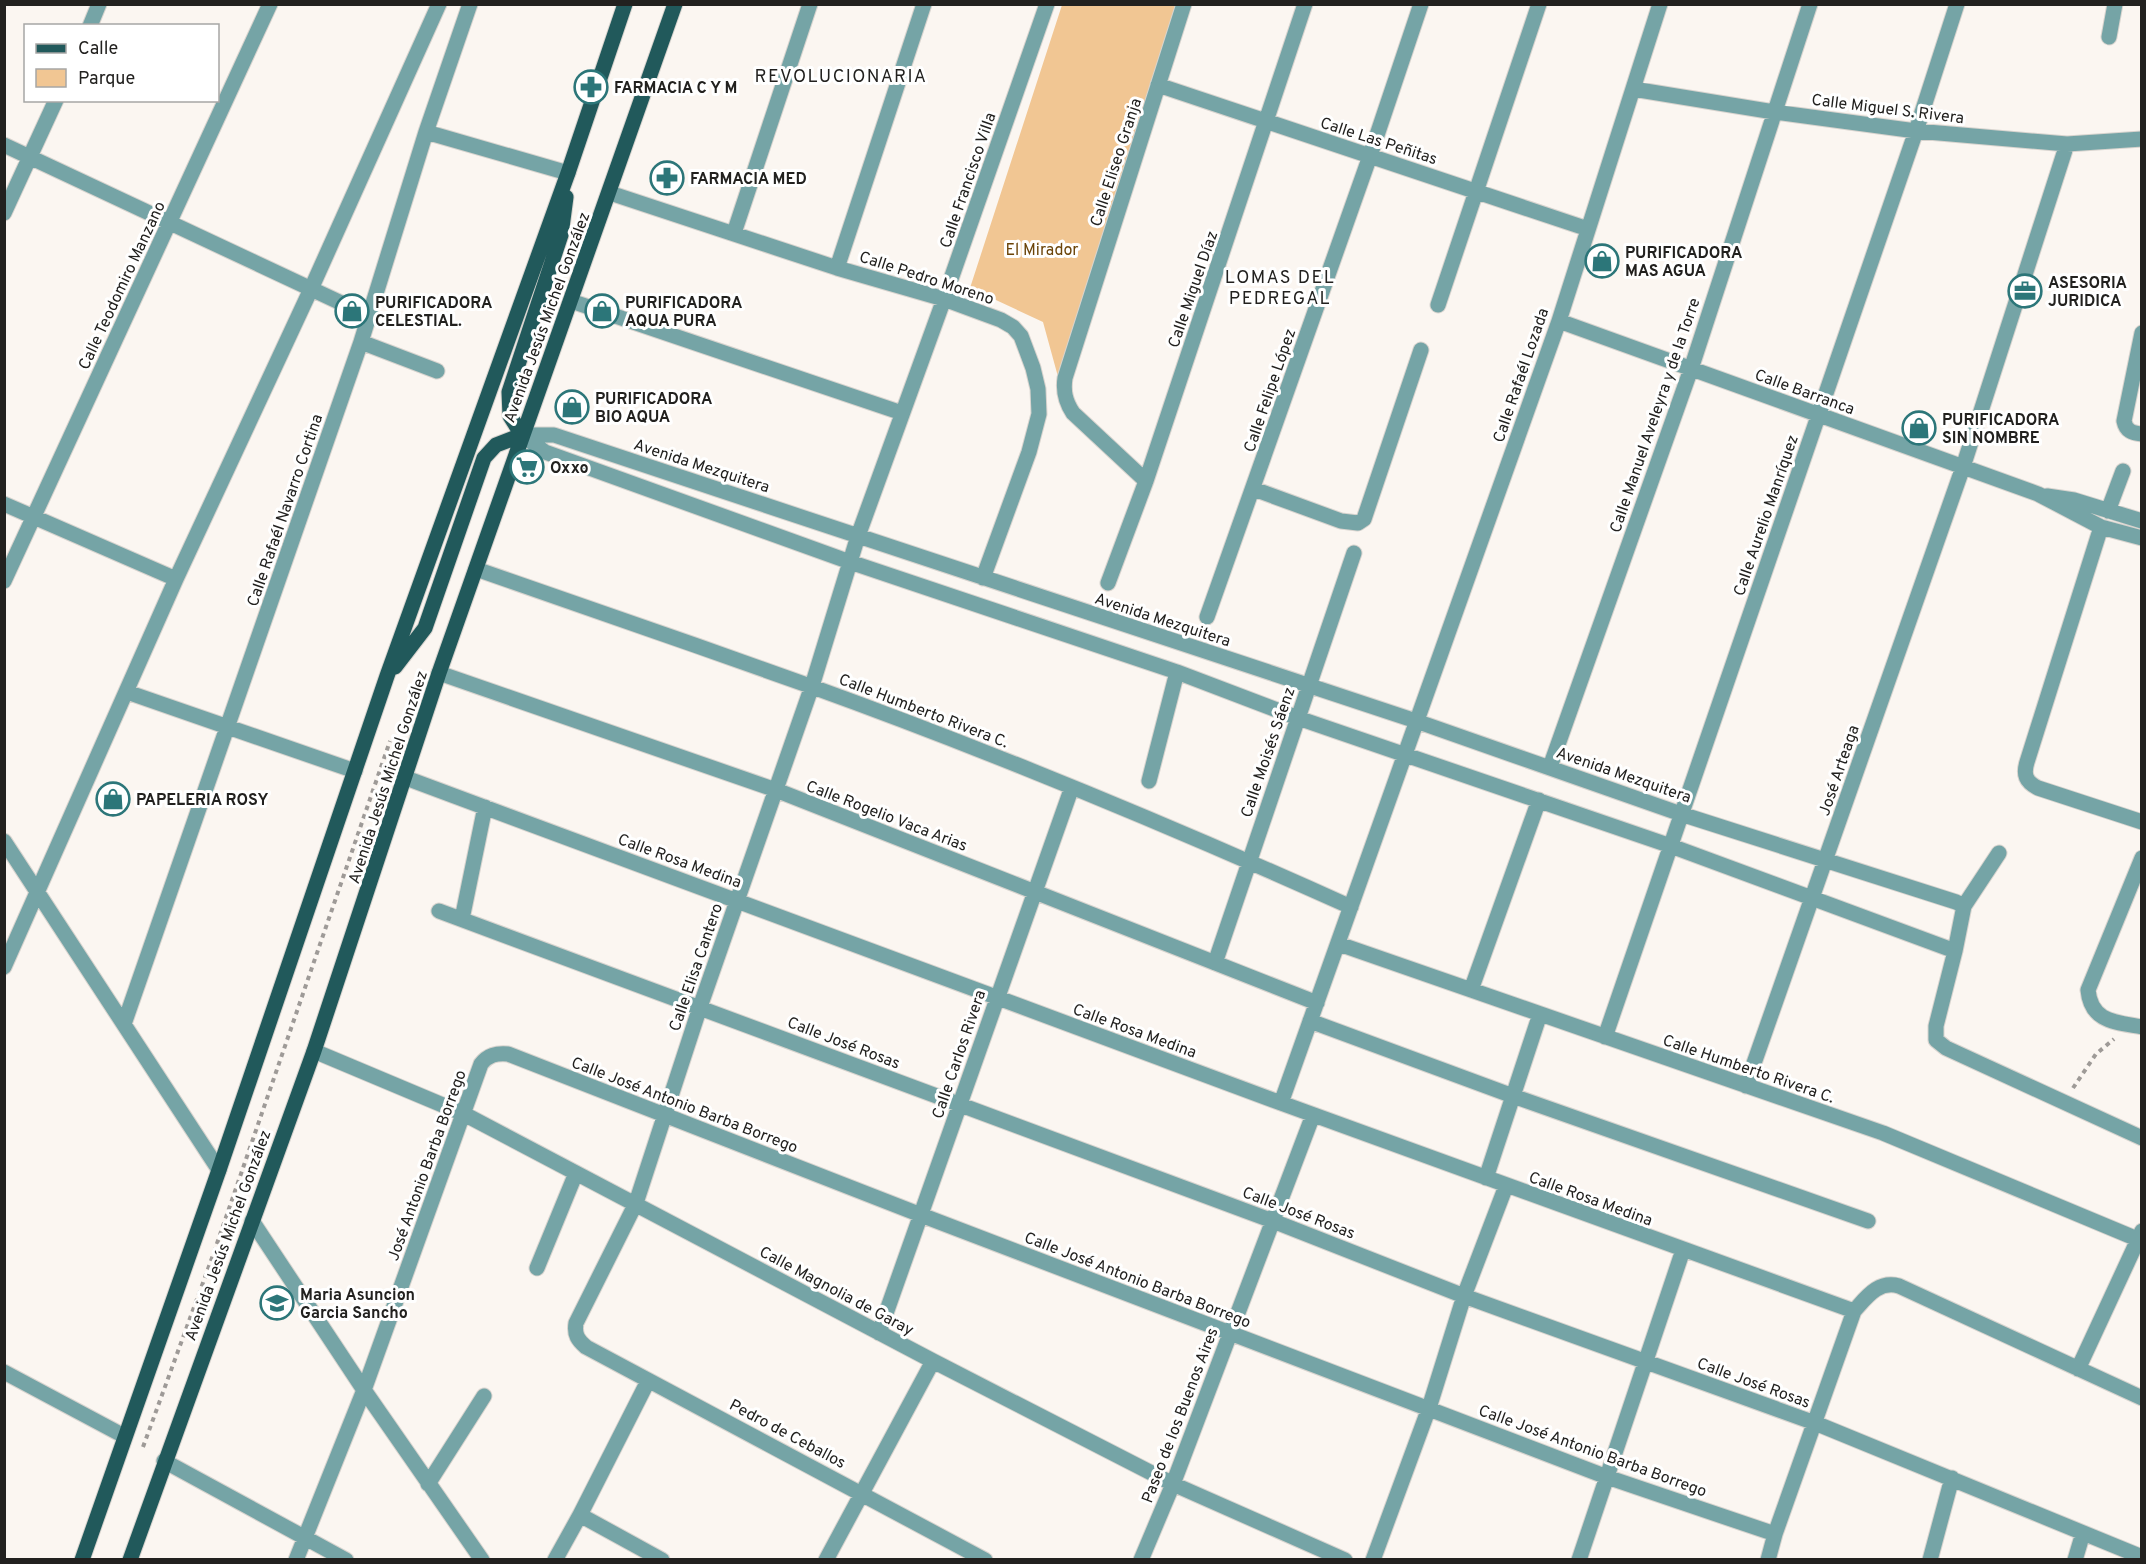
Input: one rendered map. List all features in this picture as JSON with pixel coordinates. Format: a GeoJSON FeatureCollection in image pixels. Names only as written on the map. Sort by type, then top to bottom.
{"type":"FeatureCollection","features":[{"type":"Feature","properties":{"kind":"main road","name":"Avenida Jesús Michel González"},"geometry":{"type":"LineString","coordinates":[[82,1560],[219,1170],[387,676],[568,173],[624,4]]}},
{"type":"Feature","properties":{"kind":"main road","name":"Avenida Jesús Michel González"},"geometry":{"type":"LineString","coordinates":[[130,1560],[314,1051],[522,435],[610,193],[675,4]]}},
{"type":"Feature","properties":{"kind":"main road"},"geometry":{"type":"LineString","coordinates":[[387,676],[425,628],[484,458],[496,445],[522,435],[510,416],[509,392],[561,235],[568,173]]}},
{"type":"Feature","properties":{"kind":"street"},"geometry":{"type":"LineString","coordinates":[[91,24],[99,4]]}},
{"type":"Feature","properties":{"kind":"street","name":"Calle Teodomiro Manzano"},"geometry":{"type":"LineString","coordinates":[[4,581],[270,4]]}},
{"type":"Feature","properties":{"kind":"street"},"geometry":{"type":"LineString","coordinates":[[4,967],[176,579],[311,289],[439,4]]}},
{"type":"Feature","properties":{"kind":"street"},"geometry":{"type":"LineString","coordinates":[[734,233],[810,4]]}},
{"type":"Feature","properties":{"kind":"street"},"geometry":{"type":"LineString","coordinates":[[837,268],[924,4]]}},
{"type":"Feature","properties":{"kind":"street","name":"Calle Francisco Villa"},"geometry":{"type":"LineString","coordinates":[[858,536],[1047,4]]}},
{"type":"Feature","properties":{"kind":"street","name":"Calle Eliseo Granja"},"geometry":{"type":"LineString","coordinates":[[1146,481],[1073,412],[1066,399],[1064,388],[1065,378],[1184,4]]}},
{"type":"Feature","properties":{"kind":"street","name":"Calle Miguel Díaz"},"geometry":{"type":"LineString","coordinates":[[1108,583],[1146,481],[1268,122],[1305,4]]}},
{"type":"Feature","properties":{"kind":"street","name":"Calle Felipe López"},"geometry":{"type":"LineString","coordinates":[[1207,617],[1254,489],[1421,4]]}},
{"type":"Feature","properties":{"kind":"street"},"geometry":{"type":"LineString","coordinates":[[1438,305],[1539,4]]}},
{"type":"Feature","properties":{"kind":"street","name":"Calle Rafaél Lozada"},"geometry":{"type":"LineString","coordinates":[[1281,1103],[1559,321],[1660,4]]}},
{"type":"Feature","properties":{"kind":"street","name":"Calle Manuel Aveleyra y de la Torre"},"geometry":{"type":"LineString","coordinates":[[1550,767],[1691,369],[1810,4]]}},
{"type":"Feature","properties":{"kind":"street","name":"Calle Aurelio Manríquez"},"geometry":{"type":"LineString","coordinates":[[1605,1037],[1916,131],[1957,4]]}},
{"type":"Feature","properties":{"kind":"street"},"geometry":{"type":"LineString","coordinates":[[2109,37],[2115,4]]}},
{"type":"Feature","properties":{"kind":"street","name":"Calle Rafaél Navarro Cortina"},"geometry":{"type":"LineString","coordinates":[[124,1024],[361,342],[426,132],[469,5]]}},
{"type":"Feature","properties":{"kind":"street","name":"Calle Las Peñitas"},"geometry":{"type":"LineString","coordinates":[[1158,86],[1588,229]]}},
{"type":"Feature","properties":{"kind":"street","name":"Calle Miguel S. Rivera"},"geometry":{"type":"LineString","coordinates":[[1633,89],[1774,112],[1916,131],[2067,144],[2142,139]]}},
{"type":"Feature","properties":{"kind":"street"},"geometry":{"type":"LineString","coordinates":[[4,213],[55,102]]}},
{"type":"Feature","properties":{"kind":"street"},"geometry":{"type":"LineString","coordinates":[[426,132],[568,173]]}},
{"type":"Feature","properties":{"kind":"street","name":"José Arteaga"},"geometry":{"type":"LineString","coordinates":[[1746,1086],[1963,467],[2067,144]]}},
{"type":"Feature","properties":{"kind":"street"},"geometry":{"type":"LineString","coordinates":[[4,145],[369,316]]}},
{"type":"Feature","properties":{"kind":"street","name":"Calle Pedro Moreno"},"geometry":{"type":"LineString","coordinates":[[610,193],[837,268],[944,298],[1001,320],[1013,327],[1021,336],[1038,389],[1039,414],[1029,452],[983,578]]}},
{"type":"Feature","properties":{"kind":"street"},"geometry":{"type":"LineString","coordinates":[[571,301],[902,413]]}},
{"type":"Feature","properties":{"kind":"street","name":"Calle Barranca"},"geometry":{"type":"LineString","coordinates":[[1559,321],[1963,467],[2038,495],[2101,527],[2142,538]]}},
{"type":"Feature","properties":{"kind":"street"},"geometry":{"type":"LineString","coordinates":[[2142,333],[2125,414],[2126,427],[2130,431],[2142,434]]}},
{"type":"Feature","properties":{"kind":"street"},"geometry":{"type":"LineString","coordinates":[[361,342],[437,371]]}},
{"type":"Feature","properties":{"kind":"street"},"geometry":{"type":"LineString","coordinates":[[1254,489],[1341,521],[1358,523],[1364,519],[1421,350]]}},
{"type":"Feature","properties":{"kind":"street"},"geometry":{"type":"LineString","coordinates":[[522,435],[545,452],[850,562],[1177,672],[1298,718],[1671,846],[1955,951]]}},
{"type":"Feature","properties":{"kind":"street","name":"Avenida Mezquitera"},"geometry":{"type":"LineString","coordinates":[[522,435],[554,435],[1416,721],[1681,814],[1964,906]]}},
{"type":"Feature","properties":{"kind":"street"},"geometry":{"type":"LineString","coordinates":[[2108,511],[2123,471]]}},
{"type":"Feature","properties":{"kind":"street","name":"Calle Barranca"},"geometry":{"type":"LineString","coordinates":[[2038,495],[2074,500],[2142,521]]}},
{"type":"Feature","properties":{"kind":"street"},"geometry":{"type":"LineString","coordinates":[[4,504],[176,579]]}},
{"type":"Feature","properties":{"kind":"street"},"geometry":{"type":"LineString","coordinates":[[2101,527],[2027,762],[2025,777],[2030,784],[2038,788],[2142,822]]}},
{"type":"Feature","properties":{"kind":"street","name":"Calle Elisa Cantero"},"geometry":{"type":"LineString","coordinates":[[576,1336],[576,1323],[636,1203],[700,1007],[812,686],[858,536]]}},
{"type":"Feature","properties":{"kind":"street","name":"Calle Moisés Sáenz"},"geometry":{"type":"LineString","coordinates":[[1215,963],[1354,553]]}},
{"type":"Feature","properties":{"kind":"street","name":"Calle Humberto Rivera C."},"geometry":{"type":"LineString","coordinates":[[476,569],[812,686],[1072,787],[1351,907]]}},
{"type":"Feature","properties":{"kind":"street"},"geometry":{"type":"LineString","coordinates":[[1149,781],[1177,672]]}},
{"type":"Feature","properties":{"kind":"street","name":"Calle Rogelio Vaca Arias"},"geometry":{"type":"LineString","coordinates":[[440,673],[776,790],[1317,1003]]}},
{"type":"Feature","properties":{"kind":"street"},"geometry":{"type":"LineString","coordinates":[[127,692],[355,771]]}},
{"type":"Feature","properties":{"kind":"street","name":"Calle Rosa Medina"},"geometry":{"type":"LineString","coordinates":[[406,778],[1313,1115],[1854,1311]]}},
{"type":"Feature","properties":{"kind":"street","name":"Calle Carlos Rivera"},"geometry":{"type":"LineString","coordinates":[[879,1332],[1072,787]]}},
{"type":"Feature","properties":{"kind":"street"},"geometry":{"type":"LineString","coordinates":[[1471,990],[1539,800]]}},
{"type":"Feature","properties":{"kind":"street"},"geometry":{"type":"LineString","coordinates":[[462,919],[486,807]]}},
{"type":"Feature","properties":{"kind":"street"},"geometry":{"type":"LineString","coordinates":[[4,841],[219,1170]]}},
{"type":"Feature","properties":{"kind":"street"},"geometry":{"type":"LineString","coordinates":[[2000,853],[1964,906],[1936,1026],[1936,1040],[1946,1048],[2142,1138]]}},
{"type":"Feature","properties":{"kind":"street"},"geometry":{"type":"LineString","coordinates":[[2136,1026],[2095,1013],[2089,998],[2089,983],[2142,858]]}},
{"type":"Feature","properties":{"kind":"street","name":"Calle José Rosas"},"geometry":{"type":"LineString","coordinates":[[440,911],[1273,1221],[1464,1296],[1815,1423],[2142,1557]]}},
{"type":"Feature","properties":{"kind":"street","name":"Calle Humberto Rivera C."},"geometry":{"type":"LineString","coordinates":[[1339,944],[1883,1133],[2140,1237]]}},
{"type":"Feature","properties":{"kind":"street"},"geometry":{"type":"LineString","coordinates":[[1486,1178],[1540,1014]]}},
{"type":"Feature","properties":{"kind":"street"},"geometry":{"type":"LineString","coordinates":[[1310,1021],[1513,1096],[1868,1221]]}},
{"type":"Feature","properties":{"kind":"street","name":"Calle Magnolia de Garay"},"geometry":{"type":"LineString","coordinates":[[314,1051],[464,1114],[933,1361],[1173,1484],[1345,1560]]}},
{"type":"Feature","properties":{"kind":"street","name":"Calle José Antonio Barba Borrego"},"geometry":{"type":"LineString","coordinates":[[491,1055],[507,1053],[921,1215],[1607,1477],[1775,1534]]}},
{"type":"Feature","properties":{"kind":"street","name":"José Antonio Barba Borrego"},"geometry":{"type":"LineString","coordinates":[[296,1560],[364,1390],[481,1064],[491,1055]]}},
{"type":"Feature","properties":{"kind":"street","name":"Paseo de los Buenos Aires"},"geometry":{"type":"LineString","coordinates":[[1141,1560],[1173,1484],[1313,1115]]}},
{"type":"Feature","properties":{"kind":"street"},"geometry":{"type":"LineString","coordinates":[[537,1268],[576,1173]]}},
{"type":"Feature","properties":{"kind":"street"},"geometry":{"type":"LineString","coordinates":[[1373,1560],[1428,1408],[1464,1296],[1506,1186]]}},
{"type":"Feature","properties":{"kind":"street"},"geometry":{"type":"LineString","coordinates":[[252,1221],[364,1390],[482,1560]]}},
{"type":"Feature","properties":{"kind":"street"},"geometry":{"type":"LineString","coordinates":[[2078,1369],[2140,1237]]}},
{"type":"Feature","properties":{"kind":"street"},"geometry":{"type":"LineString","coordinates":[[1579,1560],[1683,1250]]}},
{"type":"Feature","properties":{"kind":"street"},"geometry":{"type":"LineString","coordinates":[[1768,1560],[1775,1534],[1854,1311],[1877,1288],[1893,1285],[2142,1398]]}},
{"type":"Feature","properties":{"kind":"street","name":"Pedro de Ceballos"},"geometry":{"type":"LineString","coordinates":[[576,1336],[586,1347],[648,1381],[985,1560]]}},
{"type":"Feature","properties":{"kind":"street"},"geometry":{"type":"LineString","coordinates":[[826,1560],[933,1361]]}},
{"type":"Feature","properties":{"kind":"street"},"geometry":{"type":"LineString","coordinates":[[4,1372],[124,1436]]}},
{"type":"Feature","properties":{"kind":"street"},"geometry":{"type":"LineString","coordinates":[[555,1560],[648,1381]]}},
{"type":"Feature","properties":{"kind":"street"},"geometry":{"type":"LineString","coordinates":[[428,1484],[484,1396]]}},
{"type":"Feature","properties":{"kind":"street"},"geometry":{"type":"LineString","coordinates":[[164,1461],[346,1560]]}},
{"type":"Feature","properties":{"kind":"street"},"geometry":{"type":"LineString","coordinates":[[1930,1560],[1952,1478]]}},
{"type":"Feature","properties":{"kind":"street"},"geometry":{"type":"LineString","coordinates":[[580,1515],[662,1560]]}},
{"type":"Feature","properties":{"kind":"street"},"geometry":{"type":"LineString","coordinates":[[2075,1560],[2083,1533]]}},
{"type":"Feature","properties":{"kind":"path"},"geometry":{"type":"LineString","coordinates":[[143,1447],[216,1247],[390,741]]}},
{"type":"Feature","properties":{"kind":"path"},"geometry":{"type":"LineString","coordinates":[[2064,1101],[2096,1054],[2136,1026]]}},
{"type":"Feature","properties":{"kind":"green space","name":"El Mirador"},"geometry":{"type":"Polygon","coordinates":[[[1062,5],[1176,5],[1060,384],[1043,322],[970,288],[1062,5]]]}},
{"type":"Feature","properties":{"kind":"place","name":"FARMACIA C Y M"},"geometry":{"type":"Point","coordinates":[591,87]}},
{"type":"Feature","properties":{"kind":"place","name":"FARMACIA MED"},"geometry":{"type":"Point","coordinates":[667,178]}},
{"type":"Feature","properties":{"kind":"place","name":"PURIFICADORA MAS AGUA"},"geometry":{"type":"Point","coordinates":[1602,261]}},
{"type":"Feature","properties":{"kind":"place","name":"ASESORIA JURIDICA"},"geometry":{"type":"Point","coordinates":[2025,291]}},
{"type":"Feature","properties":{"kind":"place","name":"PURIFICADORA CELESTIAL."},"geometry":{"type":"Point","coordinates":[352,311]}},
{"type":"Feature","properties":{"kind":"place","name":"PURIFICADORA AQUA PURA"},"geometry":{"type":"Point","coordinates":[602,311]}},
{"type":"Feature","properties":{"kind":"place","name":"PURIFICADORA BIO AQUA"},"geometry":{"type":"Point","coordinates":[572,407]}},
{"type":"Feature","properties":{"kind":"place","name":"PURIFICADORA SIN NOMBRE"},"geometry":{"type":"Point","coordinates":[1919,428]}},
{"type":"Feature","properties":{"kind":"place","name":"Oxxo"},"geometry":{"type":"Point","coordinates":[527,467]}},
{"type":"Feature","properties":{"kind":"place","name":"PAPELERIA ROSY"},"geometry":{"type":"Point","coordinates":[113,799]}},
{"type":"Feature","properties":{"kind":"place","name":"Maria Asuncion Garcia Sancho"},"geometry":{"type":"Point","coordinates":[277,1303]}},
{"type":"Feature","properties":{"kind":"district","name":"REVOLUCIONARIA"},"geometry":{"type":"Point","coordinates":[841,76]}},
{"type":"Feature","properties":{"kind":"district","name":"LOMAS DEL PEDREGAL"},"geometry":{"type":"Point","coordinates":[1280,287]}}]}
